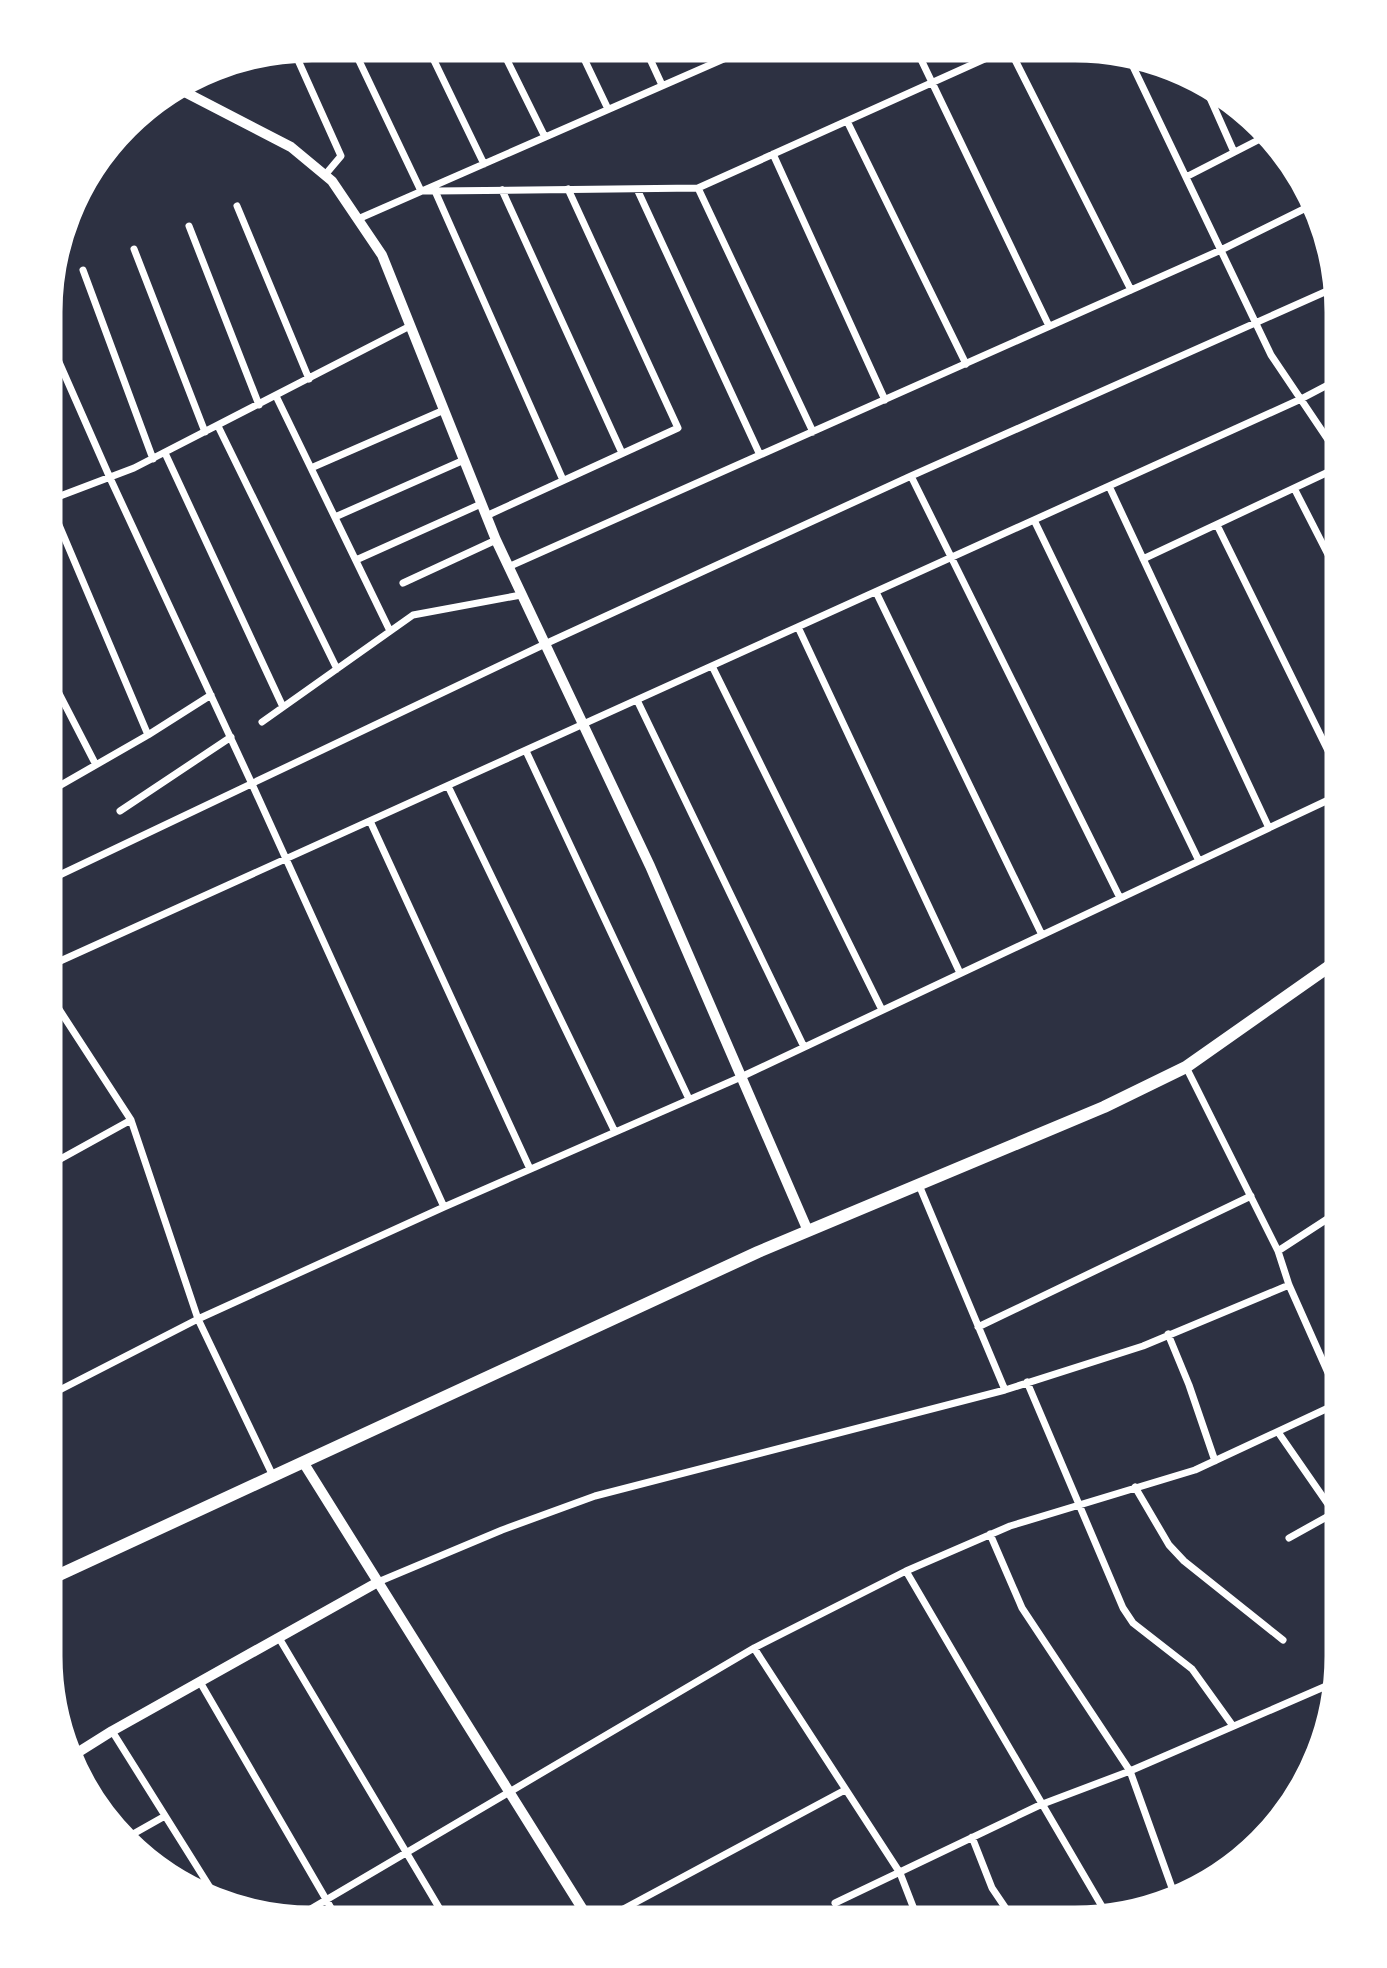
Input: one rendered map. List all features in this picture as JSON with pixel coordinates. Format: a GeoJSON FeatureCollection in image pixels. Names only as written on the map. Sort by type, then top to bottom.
{"type":"FeatureCollection","features":[{"type":"Feature","properties":{"kind":"main road"},"geometry":{"type":"LineString","coordinates":[[58,1575],[758,1252],[1104,1107],[1186,1067],[1329,966]]}},
{"type":"Feature","properties":{"kind":"main road"},"geometry":{"type":"LineString","coordinates":[[303,1462],[583,1910]]}},
{"type":"Feature","properties":{"kind":"street"},"geometry":{"type":"LineString","coordinates":[[297,58],[341,156],[325,175]]}},
{"type":"Feature","properties":{"kind":"street"},"geometry":{"type":"LineString","coordinates":[[358,58],[421,191]]}},
{"type":"Feature","properties":{"kind":"street"},"geometry":{"type":"LineString","coordinates":[[433,58],[484,164]]}},
{"type":"Feature","properties":{"kind":"street"},"geometry":{"type":"LineString","coordinates":[[506,58],[545,137]]}},
{"type":"Feature","properties":{"kind":"street"},"geometry":{"type":"LineString","coordinates":[[584,58],[608,109]]}},
{"type":"Feature","properties":{"kind":"street"},"geometry":{"type":"LineString","coordinates":[[648,58],[662,86]]}},
{"type":"Feature","properties":{"kind":"street"},"geometry":{"type":"LineString","coordinates":[[358,219],[725,58]]}},
{"type":"Feature","properties":{"kind":"street"},"geometry":{"type":"LineString","coordinates":[[920,58],[1049,326]]}},
{"type":"Feature","properties":{"kind":"street"},"geometry":{"type":"LineString","coordinates":[[421,191],[698,188],[986,58]]}},
{"type":"Feature","properties":{"kind":"street"},"geometry":{"type":"LineString","coordinates":[[1014,58],[1131,290]]}},
{"type":"Feature","properties":{"kind":"street"},"geometry":{"type":"LineString","coordinates":[[1132,64],[1271,355],[1329,441]]}},
{"type":"Feature","properties":{"kind":"street"},"geometry":{"type":"LineString","coordinates":[[185,92],[291,147],[325,175],[332,181],[382,255],[496,540],[650,866],[808,1231]]}},
{"type":"Feature","properties":{"kind":"street"},"geometry":{"type":"LineString","coordinates":[[1209,97],[1234,152]]}},
{"type":"Feature","properties":{"kind":"street"},"geometry":{"type":"LineString","coordinates":[[847,121],[966,363]]}},
{"type":"Feature","properties":{"kind":"street"},"geometry":{"type":"LineString","coordinates":[[1186,177],[1261,139]]}},
{"type":"Feature","properties":{"kind":"street"},"geometry":{"type":"LineString","coordinates":[[773,154],[885,400]]}},
{"type":"Feature","properties":{"kind":"street"},"geometry":{"type":"LineString","coordinates":[[698,188],[813,432]]}},
{"type":"Feature","properties":{"kind":"street"},"geometry":{"type":"LineString","coordinates":[[486,516],[678,428],[568,189]]}},
{"type":"Feature","properties":{"kind":"street"},"geometry":{"type":"LineString","coordinates":[[637,189],[760,455]]}},
{"type":"Feature","properties":{"kind":"street"},"geometry":{"type":"LineString","coordinates":[[502,190],[622,453]]}},
{"type":"Feature","properties":{"kind":"street"},"geometry":{"type":"LineString","coordinates":[[435,191],[563,480]]}},
{"type":"Feature","properties":{"kind":"street"},"geometry":{"type":"LineString","coordinates":[[237,206],[309,379]]}},
{"type":"Feature","properties":{"kind":"street"},"geometry":{"type":"LineString","coordinates":[[508,567],[1221,250],[1307,208]]}},
{"type":"Feature","properties":{"kind":"street"},"geometry":{"type":"LineString","coordinates":[[189,226],[259,405]]}},
{"type":"Feature","properties":{"kind":"street"},"geometry":{"type":"LineString","coordinates":[[134,249],[205,432]]}},
{"type":"Feature","properties":{"kind":"street"},"geometry":{"type":"LineString","coordinates":[[83,271],[153,459]]}},
{"type":"Feature","properties":{"kind":"street"},"geometry":{"type":"LineString","coordinates":[[58,876],[545,644],[911,476],[1328,291]]}},
{"type":"Feature","properties":{"kind":"street"},"geometry":{"type":"LineString","coordinates":[[58,496],[153,459],[410,326]]}},
{"type":"Feature","properties":{"kind":"street"},"geometry":{"type":"LineString","coordinates":[[58,360],[444,1207]]}},
{"type":"Feature","properties":{"kind":"street"},"geometry":{"type":"LineString","coordinates":[[58,962],[1329,385]]}},
{"type":"Feature","properties":{"kind":"street"},"geometry":{"type":"LineString","coordinates":[[276,396],[390,631]]}},
{"type":"Feature","properties":{"kind":"street"},"geometry":{"type":"LineString","coordinates":[[311,468],[443,410]]}},
{"type":"Feature","properties":{"kind":"street"},"geometry":{"type":"LineString","coordinates":[[218,426],[337,668]]}},
{"type":"Feature","properties":{"kind":"street"},"geometry":{"type":"LineString","coordinates":[[165,453],[283,707]]}},
{"type":"Feature","properties":{"kind":"street"},"geometry":{"type":"LineString","coordinates":[[335,517],[464,460]]}},
{"type":"Feature","properties":{"kind":"street"},"geometry":{"type":"LineString","coordinates":[[1143,559],[1329,472]]}},
{"type":"Feature","properties":{"kind":"street"},"geometry":{"type":"LineString","coordinates":[[911,476],[1120,898]]}},
{"type":"Feature","properties":{"kind":"street"},"geometry":{"type":"LineString","coordinates":[[1109,486],[1269,828]]}},
{"type":"Feature","properties":{"kind":"street"},"geometry":{"type":"LineString","coordinates":[[1294,488],[1329,557]]}},
{"type":"Feature","properties":{"kind":"street"},"geometry":{"type":"LineString","coordinates":[[356,560],[481,504]]}},
{"type":"Feature","properties":{"kind":"street"},"geometry":{"type":"LineString","coordinates":[[1034,520],[1199,861]]}},
{"type":"Feature","properties":{"kind":"street"},"geometry":{"type":"LineString","coordinates":[[58,524],[148,735]]}},
{"type":"Feature","properties":{"kind":"street"},"geometry":{"type":"LineString","coordinates":[[1216,525],[1329,753]]}},
{"type":"Feature","properties":{"kind":"street"},"geometry":{"type":"LineString","coordinates":[[403,583],[496,540]]}},
{"type":"Feature","properties":{"kind":"street"},"geometry":{"type":"LineString","coordinates":[[876,592],[1042,935]]}},
{"type":"Feature","properties":{"kind":"street"},"geometry":{"type":"LineString","coordinates":[[262,722],[413,615],[522,595]]}},
{"type":"Feature","properties":{"kind":"street"},"geometry":{"type":"LineString","coordinates":[[798,627],[960,973]]}},
{"type":"Feature","properties":{"kind":"street"},"geometry":{"type":"LineString","coordinates":[[712,666],[882,1010]]}},
{"type":"Feature","properties":{"kind":"street"},"geometry":{"type":"LineString","coordinates":[[58,691],[96,765]]}},
{"type":"Feature","properties":{"kind":"street"},"geometry":{"type":"LineString","coordinates":[[58,787],[211,695]]}},
{"type":"Feature","properties":{"kind":"street"},"geometry":{"type":"LineString","coordinates":[[637,700],[804,1047]]}},
{"type":"Feature","properties":{"kind":"street"},"geometry":{"type":"LineString","coordinates":[[120,811],[231,737]]}},
{"type":"Feature","properties":{"kind":"street"},"geometry":{"type":"LineString","coordinates":[[526,751],[689,1099]]}},
{"type":"Feature","properties":{"kind":"street"},"geometry":{"type":"LineString","coordinates":[[448,786],[614,1132]]}},
{"type":"Feature","properties":{"kind":"street"},"geometry":{"type":"LineString","coordinates":[[58,1391],[198,1319],[444,1207],[741,1077],[1329,799]]}},
{"type":"Feature","properties":{"kind":"street"},"geometry":{"type":"LineString","coordinates":[[370,821],[530,1169]]}},
{"type":"Feature","properties":{"kind":"street"},"geometry":{"type":"LineString","coordinates":[[58,1008],[131,1120],[198,1319],[274,1476]]}},
{"type":"Feature","properties":{"kind":"street"},"geometry":{"type":"LineString","coordinates":[[1186,1067],[1278,1251],[1289,1284],[1329,1375]]}},
{"type":"Feature","properties":{"kind":"street"},"geometry":{"type":"LineString","coordinates":[[58,1160],[131,1120]]}},
{"type":"Feature","properties":{"kind":"street"},"geometry":{"type":"LineString","coordinates":[[919,1185],[1005,1390]]}},
{"type":"Feature","properties":{"kind":"street"},"geometry":{"type":"LineString","coordinates":[[978,1327],[1251,1196]]}},
{"type":"Feature","properties":{"kind":"street"},"geometry":{"type":"LineString","coordinates":[[1278,1251],[1329,1218]]}},
{"type":"Feature","properties":{"kind":"street"},"geometry":{"type":"LineString","coordinates":[[77,1753],[378,1582],[502,1530],[595,1496],[1005,1390],[1143,1346],[1289,1284]]}},
{"type":"Feature","properties":{"kind":"street"},"geometry":{"type":"LineString","coordinates":[[1168,1334],[1215,1461]]}},
{"type":"Feature","properties":{"kind":"street"},"geometry":{"type":"LineString","coordinates":[[1027,1382],[1123,1608],[1133,1623],[1192,1669],[1233,1726]]}},
{"type":"Feature","properties":{"kind":"street"},"geometry":{"type":"LineString","coordinates":[[309,1910],[754,1648],[906,1571],[990,1534],[1195,1470],[1329,1408]]}},
{"type":"Feature","properties":{"kind":"street"},"geometry":{"type":"LineString","coordinates":[[1279,1432],[1329,1500]]}},
{"type":"Feature","properties":{"kind":"street"},"geometry":{"type":"LineString","coordinates":[[1135,1487],[1168,1545],[1184,1561],[1283,1640]]}},
{"type":"Feature","properties":{"kind":"street"},"geometry":{"type":"LineString","coordinates":[[1289,1538],[1329,1517]]}},
{"type":"Feature","properties":{"kind":"street"},"geometry":{"type":"LineString","coordinates":[[990,1534],[1022,1608],[1130,1771],[1172,1891]]}},
{"type":"Feature","properties":{"kind":"street"},"geometry":{"type":"LineString","coordinates":[[906,1571],[1040,1805],[1103,1909]]}},
{"type":"Feature","properties":{"kind":"street"},"geometry":{"type":"LineString","coordinates":[[279,1638],[440,1910]]}},
{"type":"Feature","properties":{"kind":"street"},"geometry":{"type":"LineString","coordinates":[[754,1648],[900,1873],[914,1910]]}},
{"type":"Feature","properties":{"kind":"street"},"geometry":{"type":"LineString","coordinates":[[200,1682],[332,1910]]}},
{"type":"Feature","properties":{"kind":"street"},"geometry":{"type":"LineString","coordinates":[[835,1903],[1040,1805],[1130,1771],[1327,1685]]}},
{"type":"Feature","properties":{"kind":"street"},"geometry":{"type":"LineString","coordinates":[[112,1731],[166,1816],[205,1886]]}},
{"type":"Feature","properties":{"kind":"street"},"geometry":{"type":"LineString","coordinates":[[621,1910],[845,1790]]}},
{"type":"Feature","properties":{"kind":"street"},"geometry":{"type":"LineString","coordinates":[[131,1835],[166,1816]]}},
{"type":"Feature","properties":{"kind":"street"},"geometry":{"type":"LineString","coordinates":[[972,1837],[992,1888],[1007,1910]]}}]}
